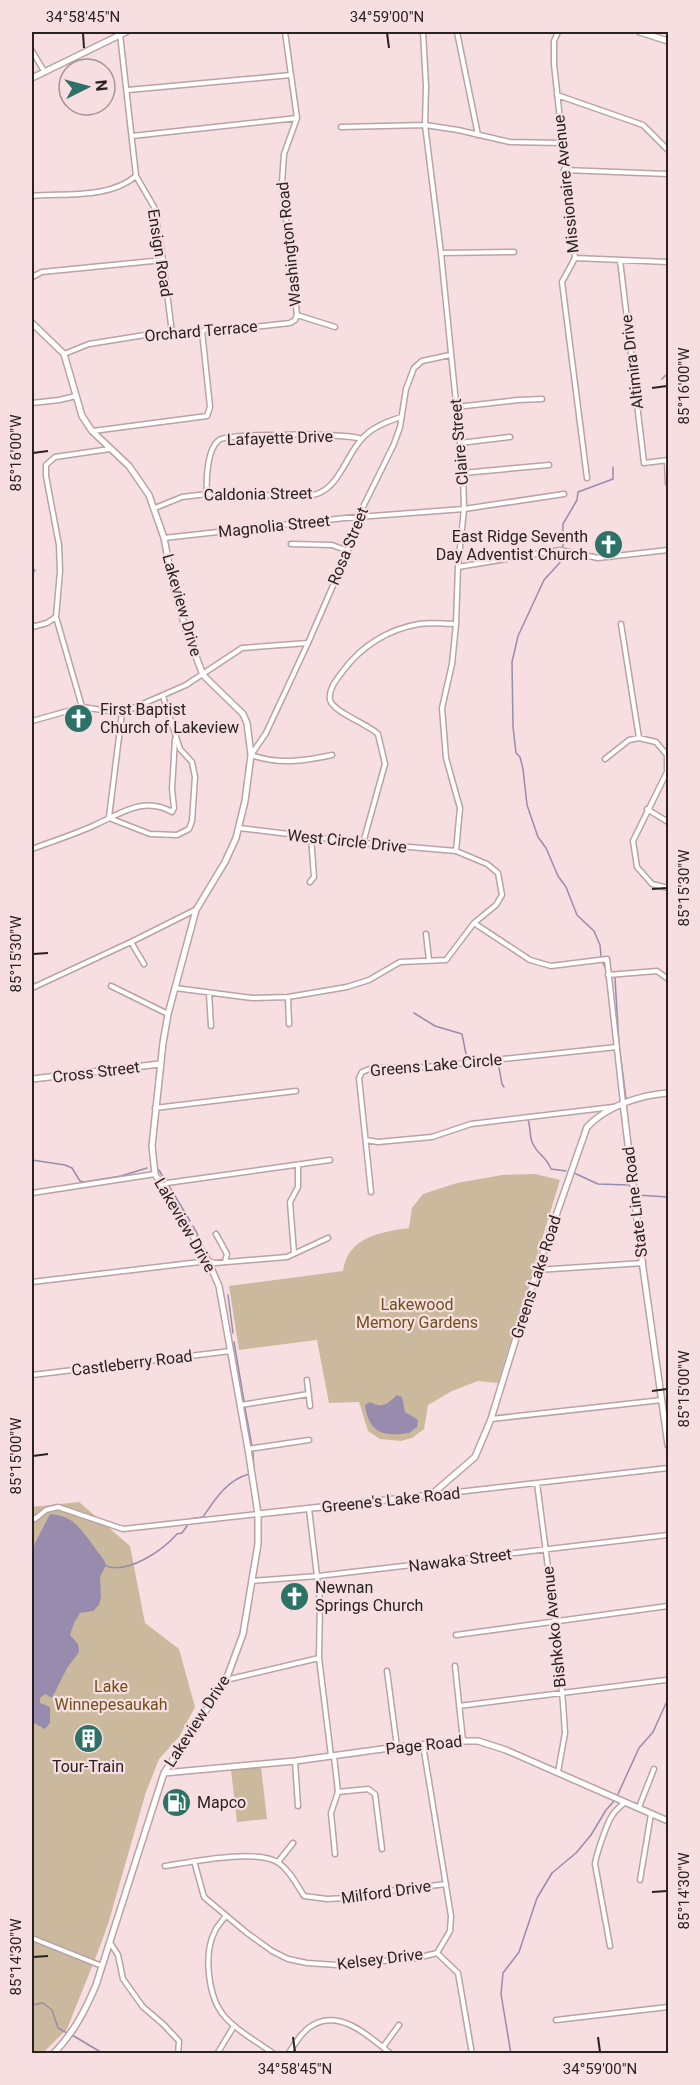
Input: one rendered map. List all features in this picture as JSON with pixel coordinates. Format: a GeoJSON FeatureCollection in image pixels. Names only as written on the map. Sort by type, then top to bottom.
{"type":"FeatureCollection","features":[{"type":"Feature","properties":{"kind":"main road"},"geometry":{"type":"LineString","coordinates":[[32,78],[126,32]]}},
{"type":"Feature","properties":{"kind":"main road"},"geometry":{"type":"LineString","coordinates":[[640,32],[669,41]]}},
{"type":"Feature","properties":{"kind":"main road","name":"Lakeview Drive"},"geometry":{"type":"LineString","coordinates":[[32,323],[64,354],[82,416],[92,431],[129,466],[141,481],[155,508],[186,630],[203,675],[243,714],[247,723],[251,755],[239,828],[225,862],[196,909],[168,1014],[160,1064],[152,1146],[155,1174],[208,1261],[219,1286],[232,1351],[258,1514],[258,1544],[243,1634],[226,1680],[164,1773],[103,1966],[83,2015],[63,2044],[53,2054]]}},
{"type":"Feature","properties":{"kind":"main road","name":"Cross Street"},"geometry":{"type":"LineString","coordinates":[[32,1079],[160,1064]]}},
{"type":"Feature","properties":{"kind":"main road","name":"Greens Lake Road"},"geometry":{"type":"LineString","coordinates":[[431,1495],[475,1457],[491,1419],[537,1270],[587,1127],[595,1118],[623,1103],[669,1094]]}},
{"type":"Feature","properties":{"kind":"main road","name":"State Line Road"},"geometry":{"type":"LineString","coordinates":[[623,1103],[669,1445]]}},
{"type":"Feature","properties":{"kind":"main road","name":"Greene's Lake Road"},"geometry":{"type":"LineString","coordinates":[[258,1514],[431,1495]]}},
{"type":"Feature","properties":{"kind":"main road","name":"Page Road"},"geometry":{"type":"LineString","coordinates":[[164,1773],[295,1761],[463,1740],[490,1744],[669,1821]]}},
{"type":"Feature","properties":{"kind":"street","name":"Washington Road"},"geometry":{"type":"LineString","coordinates":[[285,32],[297,118],[284,154],[282,182],[297,315]]}},
{"type":"Feature","properties":{"kind":"street","name":"Claire Street"},"geometry":{"type":"LineString","coordinates":[[423,32],[426,86],[425,125],[441,253],[463,473],[464,509],[458,567],[456,624],[452,664],[442,708],[446,758],[460,808],[456,851]]}},
{"type":"Feature","properties":{"kind":"street"},"geometry":{"type":"LineString","coordinates":[[457,32],[478,135]]}},
{"type":"Feature","properties":{"kind":"street","name":"Missionaire Avenue"},"geometry":{"type":"LineString","coordinates":[[558,32],[553,49],[575,258],[562,282],[586,478]]}},
{"type":"Feature","properties":{"kind":"street","name":"Ensign Road"},"geometry":{"type":"LineString","coordinates":[[119,34],[136,176],[154,207],[172,333]]}},
{"type":"Feature","properties":{"kind":"street"},"geometry":{"type":"LineString","coordinates":[[32,51],[44,71]]}},
{"type":"Feature","properties":{"kind":"street"},"geometry":{"type":"LineString","coordinates":[[127,90],[291,75]]}},
{"type":"Feature","properties":{"kind":"street"},"geometry":{"type":"LineString","coordinates":[[557,95],[643,125],[669,150]]}},
{"type":"Feature","properties":{"kind":"street"},"geometry":{"type":"LineString","coordinates":[[132,136],[297,118]]}},
{"type":"Feature","properties":{"kind":"street"},"geometry":{"type":"LineString","coordinates":[[341,127],[425,125],[510,142],[562,143]]}},
{"type":"Feature","properties":{"kind":"street"},"geometry":{"type":"LineString","coordinates":[[564,170],[669,174]]}},
{"type":"Feature","properties":{"kind":"street"},"geometry":{"type":"LineString","coordinates":[[32,196],[94,192],[124,185],[136,176]]}},
{"type":"Feature","properties":{"kind":"street"},"geometry":{"type":"LineString","coordinates":[[441,253],[514,252]]}},
{"type":"Feature","properties":{"kind":"street"},"geometry":{"type":"LineString","coordinates":[[575,258],[669,262]]}},
{"type":"Feature","properties":{"kind":"street"},"geometry":{"type":"LineString","coordinates":[[32,277],[42,273],[163,260]]}},
{"type":"Feature","properties":{"kind":"street","name":"Altimira Drive"},"geometry":{"type":"LineString","coordinates":[[620,260],[644,463],[668,460]]}},
{"type":"Feature","properties":{"kind":"street"},"geometry":{"type":"LineString","coordinates":[[297,315],[335,327]]}},
{"type":"Feature","properties":{"kind":"street","name":"Orchard Terrace"},"geometry":{"type":"LineString","coordinates":[[64,354],[88,344],[208,329],[290,323],[297,315]]}},
{"type":"Feature","properties":{"kind":"street"},"geometry":{"type":"LineString","coordinates":[[92,431],[207,416],[210,407],[202,331]]}},
{"type":"Feature","properties":{"kind":"street","name":"Rosa Street"},"geometry":{"type":"LineString","coordinates":[[251,755],[266,733],[308,643],[348,551],[360,516],[394,444],[402,417],[409,378],[418,363],[450,355]]}},
{"type":"Feature","properties":{"kind":"street"},"geometry":{"type":"LineString","coordinates":[[32,403],[76,396]]}},
{"type":"Feature","properties":{"kind":"street"},"geometry":{"type":"LineString","coordinates":[[456,407],[542,399]]}},
{"type":"Feature","properties":{"kind":"street","name":"Caldonia Street"},"geometry":{"type":"LineString","coordinates":[[155,508],[182,497],[207,494],[320,494],[336,479],[361,439],[378,426],[402,417]]}},
{"type":"Feature","properties":{"kind":"street","name":"Lafayette Drive"},"geometry":{"type":"LineString","coordinates":[[207,494],[210,457],[220,439],[240,436],[304,435],[350,436],[361,439]]}},
{"type":"Feature","properties":{"kind":"street"},"geometry":{"type":"LineString","coordinates":[[460,443],[510,437]]}},
{"type":"Feature","properties":{"kind":"street"},"geometry":{"type":"LineString","coordinates":[[82,707],[56,617],[60,571],[59,544],[46,465],[51,458],[57,456],[110,449]]}},
{"type":"Feature","properties":{"kind":"street"},"geometry":{"type":"LineString","coordinates":[[668,460],[669,483]]}},
{"type":"Feature","properties":{"kind":"street"},"geometry":{"type":"LineString","coordinates":[[463,473],[549,465]]}},
{"type":"Feature","properties":{"kind":"street","name":"Magnolia Street"},"geometry":{"type":"LineString","coordinates":[[164,538],[360,516],[464,509],[564,494]]}},
{"type":"Feature","properties":{"kind":"street"},"geometry":{"type":"LineString","coordinates":[[291,544],[332,545],[348,551]]}},
{"type":"Feature","properties":{"kind":"street"},"geometry":{"type":"LineString","coordinates":[[458,567],[560,550],[598,558],[669,550]]}},
{"type":"Feature","properties":{"kind":"street"},"geometry":{"type":"LineString","coordinates":[[32,627],[47,623],[56,617]]}},
{"type":"Feature","properties":{"kind":"street"},"geometry":{"type":"LineString","coordinates":[[363,843],[385,764],[378,734],[360,720],[335,708],[330,699],[333,683],[354,656],[392,631],[421,623],[456,624]]}},
{"type":"Feature","properties":{"kind":"street"},"geometry":{"type":"LineString","coordinates":[[621,624],[639,738]]}},
{"type":"Feature","properties":{"kind":"street"},"geometry":{"type":"LineString","coordinates":[[32,721],[82,707],[122,713],[163,696],[203,675],[242,648],[308,643]]}},
{"type":"Feature","properties":{"kind":"street"},"geometry":{"type":"LineString","coordinates":[[109,818],[158,835],[177,835],[189,829],[192,821],[195,777],[192,762],[180,749],[163,696]]}},
{"type":"Feature","properties":{"kind":"street"},"geometry":{"type":"LineString","coordinates":[[109,818],[122,713]]}},
{"type":"Feature","properties":{"kind":"street"},"geometry":{"type":"LineString","coordinates":[[32,849],[138,806],[150,805],[172,812],[176,737]]}},
{"type":"Feature","properties":{"kind":"street"},"geometry":{"type":"LineString","coordinates":[[605,759],[629,740],[639,738],[656,742],[667,755],[667,772],[633,841],[637,867],[652,884],[669,888]]}},
{"type":"Feature","properties":{"kind":"street"},"geometry":{"type":"LineString","coordinates":[[251,755],[285,762],[332,755]]}},
{"type":"Feature","properties":{"kind":"street"},"geometry":{"type":"LineString","coordinates":[[647,809],[669,822]]}},
{"type":"Feature","properties":{"kind":"street","name":"West Circle Drive"},"geometry":{"type":"LineString","coordinates":[[239,828],[363,843],[456,851],[487,864],[498,873],[501,880],[502,895],[496,905],[474,923]]}},
{"type":"Feature","properties":{"kind":"street"},"geometry":{"type":"LineString","coordinates":[[310,882],[314,877],[311,837]]}},
{"type":"Feature","properties":{"kind":"street"},"geometry":{"type":"LineString","coordinates":[[32,987],[131,942],[196,909]]}},
{"type":"Feature","properties":{"kind":"street"},"geometry":{"type":"LineString","coordinates":[[175,988],[252,998],[288,997],[347,987],[369,980],[400,962],[446,960],[474,923]]}},
{"type":"Feature","properties":{"kind":"street","name":"State Line Road"},"geometry":{"type":"LineString","coordinates":[[474,923],[530,960],[551,966],[607,959],[623,1103]]}},
{"type":"Feature","properties":{"kind":"street"},"geometry":{"type":"LineString","coordinates":[[426,934],[429,960]]}},
{"type":"Feature","properties":{"kind":"street"},"geometry":{"type":"LineString","coordinates":[[131,942],[144,964]]}},
{"type":"Feature","properties":{"kind":"street"},"geometry":{"type":"LineString","coordinates":[[608,975],[657,972],[669,979]]}},
{"type":"Feature","properties":{"kind":"street"},"geometry":{"type":"LineString","coordinates":[[111,986],[168,1014]]}},
{"type":"Feature","properties":{"kind":"street"},"geometry":{"type":"LineString","coordinates":[[209,993],[211,1026]]}},
{"type":"Feature","properties":{"kind":"street"},"geometry":{"type":"LineString","coordinates":[[288,997],[289,1024]]}},
{"type":"Feature","properties":{"kind":"street","name":"Greens Lake Circle"},"geometry":{"type":"LineString","coordinates":[[366,1140],[358,1078],[362,1072],[372,1068],[426,1067],[617,1047]]}},
{"type":"Feature","properties":{"kind":"street"},"geometry":{"type":"LineString","coordinates":[[155,1108],[296,1091]]}},
{"type":"Feature","properties":{"kind":"street"},"geometry":{"type":"LineString","coordinates":[[371,1192],[366,1140],[378,1142],[432,1137],[471,1124],[617,1106]]}},
{"type":"Feature","properties":{"kind":"street"},"geometry":{"type":"LineString","coordinates":[[163,1188],[167,1183],[330,1160]]}},
{"type":"Feature","properties":{"kind":"street"},"geometry":{"type":"LineString","coordinates":[[294,1254],[290,1202],[298,1187],[298,1166]]}},
{"type":"Feature","properties":{"kind":"street"},"geometry":{"type":"LineString","coordinates":[[32,1193],[155,1174]]}},
{"type":"Feature","properties":{"kind":"street"},"geometry":{"type":"LineString","coordinates":[[216,1234],[227,1254],[225,1262]]}},
{"type":"Feature","properties":{"kind":"street"},"geometry":{"type":"LineString","coordinates":[[32,1282],[208,1261],[215,1263],[287,1257],[328,1238]]}},
{"type":"Feature","properties":{"kind":"street"},"geometry":{"type":"LineString","coordinates":[[537,1270],[643,1263]]}},
{"type":"Feature","properties":{"kind":"street","name":"Castleberry Road"},"geometry":{"type":"LineString","coordinates":[[32,1375],[232,1351]]}},
{"type":"Feature","properties":{"kind":"street"},"geometry":{"type":"LineString","coordinates":[[307,1380],[310,1406]]}},
{"type":"Feature","properties":{"kind":"street"},"geometry":{"type":"LineString","coordinates":[[241,1405],[309,1394]]}},
{"type":"Feature","properties":{"kind":"street"},"geometry":{"type":"LineString","coordinates":[[491,1419],[662,1400]]}},
{"type":"Feature","properties":{"kind":"street"},"geometry":{"type":"LineString","coordinates":[[248,1449],[309,1440]]}},
{"type":"Feature","properties":{"kind":"street","name":"Greene's Lake Road"},"geometry":{"type":"LineString","coordinates":[[431,1495],[669,1468]]}},
{"type":"Feature","properties":{"kind":"street","name":"Bishkoko Avenue"},"geometry":{"type":"LineString","coordinates":[[537,1483],[555,1621],[565,1733],[558,1772]]}},
{"type":"Feature","properties":{"kind":"street"},"geometry":{"type":"LineString","coordinates":[[32,1518],[35,1519],[46,1510],[58,1507],[123,1529],[258,1514]]}},
{"type":"Feature","properties":{"kind":"street"},"geometry":{"type":"LineString","coordinates":[[309,1509],[320,1601],[319,1658],[338,1792],[331,1813],[335,1854]]}},
{"type":"Feature","properties":{"kind":"street","name":"Nawaka Street"},"geometry":{"type":"LineString","coordinates":[[252,1581],[318,1576],[669,1535]]}},
{"type":"Feature","properties":{"kind":"street"},"geometry":{"type":"LineString","coordinates":[[456,1635],[669,1606]]}},
{"type":"Feature","properties":{"kind":"street"},"geometry":{"type":"LineString","coordinates":[[226,1680],[319,1658]]}},
{"type":"Feature","properties":{"kind":"street"},"geometry":{"type":"LineString","coordinates":[[455,1666],[463,1740]]}},
{"type":"Feature","properties":{"kind":"street"},"geometry":{"type":"LineString","coordinates":[[387,1671],[397,1747]]}},
{"type":"Feature","properties":{"kind":"street"},"geometry":{"type":"LineString","coordinates":[[459,1706],[666,1680]]}},
{"type":"Feature","properties":{"kind":"street","name":"Kelsey Drive"},"geometry":{"type":"LineString","coordinates":[[194,1861],[204,1897],[272,1951],[288,1959],[338,1965],[417,1958],[437,1953],[450,1931],[451,1916],[423,1745]]}},
{"type":"Feature","properties":{"kind":"street"},"geometry":{"type":"LineString","coordinates":[[295,1761],[298,1806]]}},
{"type":"Feature","properties":{"kind":"street"},"geometry":{"type":"LineString","coordinates":[[639,1807],[654,1768]]}},
{"type":"Feature","properties":{"kind":"street"},"geometry":{"type":"LineString","coordinates":[[338,1792],[368,1790],[375,1794],[382,1849]]}},
{"type":"Feature","properties":{"kind":"street"},"geometry":{"type":"LineString","coordinates":[[610,1946],[595,1864],[596,1852],[604,1840],[612,1814],[626,1802]]}},
{"type":"Feature","properties":{"kind":"street"},"geometry":{"type":"LineString","coordinates":[[640,1880],[651,1813]]}},
{"type":"Feature","properties":{"kind":"street"},"geometry":{"type":"LineString","coordinates":[[165,1866],[250,1855],[278,1862],[293,1842]]}},
{"type":"Feature","properties":{"kind":"street","name":"Milford Drive"},"geometry":{"type":"LineString","coordinates":[[278,1862],[291,1876],[304,1896],[327,1899],[446,1884]]}},
{"type":"Feature","properties":{"kind":"street"},"geometry":{"type":"LineString","coordinates":[[226,1916],[215,1931],[210,1945],[213,1996],[224,2016],[234,2026],[274,2054]]}},
{"type":"Feature","properties":{"kind":"street"},"geometry":{"type":"LineString","coordinates":[[32,1938],[103,1966]]}},
{"type":"Feature","properties":{"kind":"street"},"geometry":{"type":"LineString","coordinates":[[111,1944],[118,1955],[123,1979],[143,2007],[179,2042],[178,2054]]}},
{"type":"Feature","properties":{"kind":"street"},"geometry":{"type":"LineString","coordinates":[[437,1953],[458,1973],[472,2054]]}},
{"type":"Feature","properties":{"kind":"street"},"geometry":{"type":"LineString","coordinates":[[556,2020],[669,2007]]}},
{"type":"Feature","properties":{"kind":"street"},"geometry":{"type":"LineString","coordinates":[[288,2054],[311,2026],[331,2019],[357,2028],[391,2054]]}},
{"type":"Feature","properties":{"kind":"street"},"geometry":{"type":"LineString","coordinates":[[382,2047],[399,2025]]}},
{"type":"Feature","properties":{"kind":"street"},"geometry":{"type":"LineString","coordinates":[[217,2054],[234,2026]]}},
{"type":"Feature","properties":{"kind":"green space","name":"Lakewood Memory Gardens"},"geometry":{"type":"Polygon","coordinates":[[[535,1174],[560,1180],[498,1383],[478,1381],[452,1391],[428,1405],[424,1429],[412,1438],[401,1441],[380,1439],[368,1431],[359,1402],[329,1403],[317,1340],[239,1350],[229,1286],[343,1271],[351,1250],[367,1238],[409,1228],[412,1208],[423,1194],[457,1183],[502,1175],[535,1174]]]}},
{"type":"Feature","properties":{"kind":"green space","name":"Lake Winnepesaukah"},"geometry":{"type":"Polygon","coordinates":[[[79,1502],[130,1546],[145,1623],[179,1649],[195,1707],[179,1737],[159,1759],[146,1792],[108,1924],[67,2029],[43,2053],[32,2054],[32,1507],[79,1502]]]}},
{"type":"Feature","properties":{"kind":"green space"},"geometry":{"type":"Polygon","coordinates":[[[261,1767],[267,1819],[237,1822],[231,1770],[261,1767]]]}},
{"type":"Feature","properties":{"kind":"shaded area"},"geometry":{"type":"Polygon","coordinates":[[[397,1395],[402,1397],[405,1412],[418,1420],[417,1427],[409,1433],[400,1434],[379,1431],[370,1422],[365,1405],[370,1402],[378,1405],[385,1404],[397,1395]]]}},
{"type":"Feature","properties":{"kind":"shaded area","name":"Lake Winnepesaukah"},"geometry":{"type":"Polygon","coordinates":[[[50,1514],[65,1517],[77,1525],[106,1565],[100,1577],[99,1605],[93,1611],[80,1613],[70,1635],[78,1644],[79,1652],[67,1668],[52,1698],[45,1694],[40,1698],[40,1703],[50,1707],[50,1723],[45,1729],[32,1722],[32,1556],[35,1543],[50,1514]]]}},
{"type":"Feature","properties":{"kind":"waterway"},"geometry":{"type":"LineString","coordinates":[[662,379],[668,373]]}},
{"type":"Feature","properties":{"kind":"waterway"},"geometry":{"type":"LineString","coordinates":[[563,547],[563,524],[577,500],[578,492],[613,479],[613,467]]}},
{"type":"Feature","properties":{"kind":"waterway"},"geometry":{"type":"LineString","coordinates":[[564,554],[564,558],[544,580],[518,636],[512,662],[513,727],[516,753],[520,757],[523,769],[527,805],[538,837],[566,887],[577,915],[594,931],[600,945],[601,956]]}},
{"type":"Feature","properties":{"kind":"waterway"},"geometry":{"type":"LineString","coordinates":[[32,574],[35,570]]}},
{"type":"Feature","properties":{"kind":"waterway"},"geometry":{"type":"LineString","coordinates":[[602,962],[606,968]]}},
{"type":"Feature","properties":{"kind":"waterway"},"geometry":{"type":"LineString","coordinates":[[615,978],[619,1045],[626,1098]]}},
{"type":"Feature","properties":{"kind":"waterway"},"geometry":{"type":"LineString","coordinates":[[414,1013],[435,1026],[462,1034],[467,1059],[498,1056]]}},
{"type":"Feature","properties":{"kind":"waterway"},"geometry":{"type":"LineString","coordinates":[[498,1062],[504,1087]]}},
{"type":"Feature","properties":{"kind":"waterway"},"geometry":{"type":"LineString","coordinates":[[528,1120],[532,1141],[537,1151],[551,1169],[566,1171]]}},
{"type":"Feature","properties":{"kind":"waterway"},"geometry":{"type":"LineString","coordinates":[[32,1160],[65,1165],[72,1168],[80,1181],[84,1182],[121,1176],[147,1168]]}},
{"type":"Feature","properties":{"kind":"waterway"},"geometry":{"type":"LineString","coordinates":[[159,1170],[165,1180]]}},
{"type":"Feature","properties":{"kind":"waterway"},"geometry":{"type":"LineString","coordinates":[[574,1173],[598,1184],[630,1186]]}},
{"type":"Feature","properties":{"kind":"waterway"},"geometry":{"type":"LineString","coordinates":[[169,1186],[190,1221]]}},
{"type":"Feature","properties":{"kind":"waterway"},"geometry":{"type":"LineString","coordinates":[[637,1195],[668,1197]]}},
{"type":"Feature","properties":{"kind":"waterway"},"geometry":{"type":"LineString","coordinates":[[193,1226],[198,1235]]}},
{"type":"Feature","properties":{"kind":"waterway"},"geometry":{"type":"LineString","coordinates":[[228,1295],[233,1333]]}},
{"type":"Feature","properties":{"kind":"waterway"},"geometry":{"type":"LineString","coordinates":[[234,1342],[244,1401]]}},
{"type":"Feature","properties":{"kind":"waterway"},"geometry":{"type":"LineString","coordinates":[[245,1408],[252,1446]]}},
{"type":"Feature","properties":{"kind":"waterway"},"geometry":{"type":"LineString","coordinates":[[253,1452],[254,1471]]}},
{"type":"Feature","properties":{"kind":"waterway"},"geometry":{"type":"LineString","coordinates":[[189,1519],[203,1517],[228,1485],[249,1474]]}},
{"type":"Feature","properties":{"kind":"waterway"},"geometry":{"type":"LineString","coordinates":[[106,1566],[115,1568],[135,1564],[163,1547],[177,1534],[182,1533],[187,1526]]}},
{"type":"Feature","properties":{"kind":"waterway"},"geometry":{"type":"LineString","coordinates":[[618,1794],[639,1748],[653,1732],[668,1699]]}},
{"type":"Feature","properties":{"kind":"waterway"},"geometry":{"type":"LineString","coordinates":[[511,2054],[501,1994],[503,1973],[519,1952],[537,1898],[552,1873],[576,1853],[614,1801]]}},
{"type":"Feature","properties":{"kind":"waterway"},"geometry":{"type":"LineString","coordinates":[[32,2005],[43,2003],[52,2010],[58,2028],[67,2033]]}},
{"type":"Feature","properties":{"kind":"waterway"},"geometry":{"type":"LineString","coordinates":[[72,2035],[104,2054]]}},
{"type":"Feature","properties":{"kind":"place","name":"East Ridge Seventh Day Adventist Church"},"geometry":{"type":"Point","coordinates":[609,545]}},
{"type":"Feature","properties":{"kind":"place","name":"First Baptist Church of Lakeview"},"geometry":{"type":"Point","coordinates":[79,718]}},
{"type":"Feature","properties":{"kind":"place","name":"Newnan Springs Church"},"geometry":{"type":"Point","coordinates":[294,1596]}},
{"type":"Feature","properties":{"kind":"place","name":"Tour-Train"},"geometry":{"type":"Point","coordinates":[88,1738]}},
{"type":"Feature","properties":{"kind":"place","name":"Mapco"},"geometry":{"type":"Point","coordinates":[176,1802]}}]}
